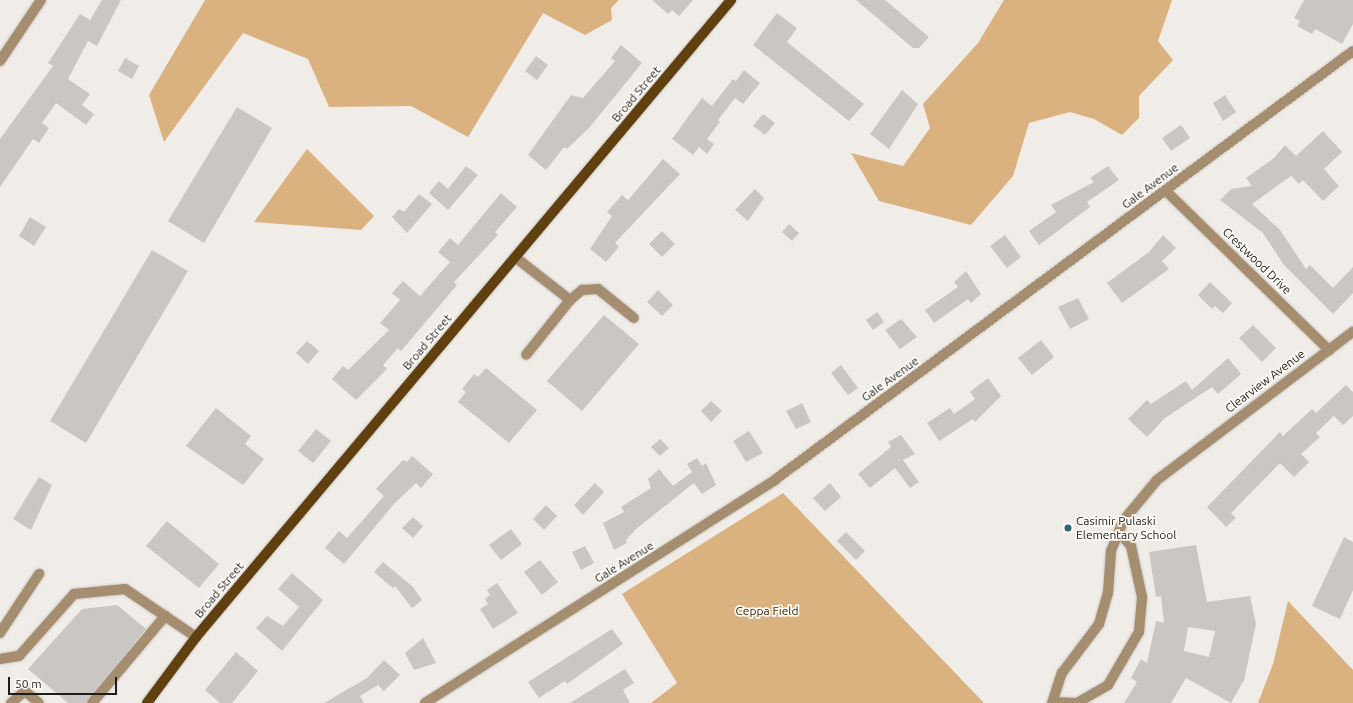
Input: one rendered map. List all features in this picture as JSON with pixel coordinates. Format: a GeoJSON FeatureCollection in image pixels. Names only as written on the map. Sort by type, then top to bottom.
{"type":"FeatureCollection","features":[{"type":"Feature","properties":{"kind":"main road","name":"Broad Street"},"geometry":{"type":"LineString","coordinates":[[147,703],[196,637],[731,0]]}},
{"type":"Feature","properties":{"kind":"street"},"geometry":{"type":"LineString","coordinates":[[0,61],[41,0]]}},
{"type":"Feature","properties":{"kind":"street","name":"Gale Avenue"},"geometry":{"type":"LineString","coordinates":[[425,703],[776,479],[1353,51]]}},
{"type":"Feature","properties":{"kind":"street","name":"Crestwood Drive"},"geometry":{"type":"LineString","coordinates":[[1166,191],[1329,350]]}},
{"type":"Feature","properties":{"kind":"street"},"geometry":{"type":"LineString","coordinates":[[515,257],[570,300]]}},
{"type":"Feature","properties":{"kind":"street"},"geometry":{"type":"LineString","coordinates":[[526,355],[570,300],[582,290],[598,289],[634,318]]}},
{"type":"Feature","properties":{"kind":"street","name":"Clearview Avenue"},"geometry":{"type":"LineString","coordinates":[[1052,702],[1062,673],[1099,624],[1108,593],[1111,551],[1123,521],[1157,480],[1353,332]]}},
{"type":"Feature","properties":{"kind":"street"},"geometry":{"type":"LineString","coordinates":[[1052,702],[1076,703],[1108,686],[1139,632],[1142,597],[1131,546],[1119,532]]}},
{"type":"Feature","properties":{"kind":"street"},"geometry":{"type":"LineString","coordinates":[[0,633],[39,574]]}},
{"type":"Feature","properties":{"kind":"street"},"geometry":{"type":"LineString","coordinates":[[0,659],[19,656],[74,594],[125,589],[196,637]]}},
{"type":"Feature","properties":{"kind":"street"},"geometry":{"type":"LineString","coordinates":[[92,703],[165,616]]}},
{"type":"Feature","properties":{"kind":"street"},"geometry":{"type":"LineString","coordinates":[[12,703],[25,691],[39,703]]}},
{"type":"Feature","properties":{"kind":"green space"},"geometry":{"type":"Polygon","coordinates":[[[205,0],[619,0],[611,8],[612,20],[585,35],[543,13],[468,137],[411,106],[329,107],[308,59],[243,33],[164,142],[149,95],[205,0]]]}},
{"type":"Feature","properties":{"kind":"green space"},"geometry":{"type":"Polygon","coordinates":[[[1004,0],[1172,0],[1158,41],[1173,60],[1139,96],[1139,118],[1122,135],[1094,119],[1070,112],[1029,123],[1013,176],[971,225],[879,201],[851,153],[903,166],[930,128],[923,104],[978,43],[1004,0]]]}},
{"type":"Feature","properties":{"kind":"green space"},"geometry":{"type":"Polygon","coordinates":[[[307,149],[374,216],[361,230],[254,222],[307,149]]]}},
{"type":"Feature","properties":{"kind":"green space","name":"Ceppa Field"},"geometry":{"type":"Polygon","coordinates":[[[783,493],[984,703],[651,703],[677,683],[622,594],[783,493]]]}},
{"type":"Feature","properties":{"kind":"green space"},"geometry":{"type":"Polygon","coordinates":[[[1288,601],[1353,670],[1353,703],[1258,703],[1273,664],[1288,601]]]}},
{"type":"Feature","properties":{"kind":"building"},"geometry":{"type":"Polygon","coordinates":[[[102,0],[121,0],[97,46],[88,41],[68,79],[90,94],[82,105],[94,114],[86,125],[56,103],[42,123],[49,128],[39,143],[33,139],[0,187],[0,139],[53,66],[48,63],[80,14],[90,20],[102,0]]]}},
{"type":"Feature","properties":{"kind":"building"},"geometry":{"type":"Polygon","coordinates":[[[652,0],[693,0],[679,16],[672,10],[668,14],[652,0]]]}},
{"type":"Feature","properties":{"kind":"building"},"geometry":{"type":"Polygon","coordinates":[[[856,0],[885,0],[929,37],[919,48],[913,48],[856,0]]]}},
{"type":"Feature","properties":{"kind":"building"},"geometry":{"type":"Polygon","coordinates":[[[1304,0],[1353,0],[1353,24],[1342,44],[1315,29],[1312,34],[1297,26],[1300,21],[1294,18],[1304,0]]]}},
{"type":"Feature","properties":{"kind":"building"},"geometry":{"type":"Polygon","coordinates":[[[777,13],[797,28],[787,42],[864,104],[849,121],[753,45],[777,13]]]}},
{"type":"Feature","properties":{"kind":"building"},"geometry":{"type":"Polygon","coordinates":[[[621,45],[642,63],[589,128],[567,149],[564,147],[546,170],[528,155],[571,95],[583,98],[615,61],[611,58],[621,45]]]}},
{"type":"Feature","properties":{"kind":"building"},"geometry":{"type":"Polygon","coordinates":[[[536,56],[548,65],[537,80],[525,71],[536,56]]]}},
{"type":"Feature","properties":{"kind":"building"},"geometry":{"type":"Polygon","coordinates":[[[125,58],[139,66],[132,79],[118,71],[125,58]]]}},
{"type":"Feature","properties":{"kind":"building"},"geometry":{"type":"Polygon","coordinates":[[[744,70],[760,83],[743,104],[735,98],[718,120],[720,122],[707,139],[714,144],[707,154],[699,147],[693,155],[672,139],[702,98],[712,106],[733,79],[736,81],[744,70]]]}},
{"type":"Feature","properties":{"kind":"building"},"geometry":{"type":"Polygon","coordinates":[[[902,90],[918,104],[889,149],[870,134],[902,90]]]}},
{"type":"Feature","properties":{"kind":"building"},"geometry":{"type":"Polygon","coordinates":[[[1225,95],[1236,112],[1223,121],[1213,103],[1225,95]]]}},
{"type":"Feature","properties":{"kind":"building"},"geometry":{"type":"Polygon","coordinates":[[[237,107],[272,128],[204,243],[168,221],[237,107]]]}},
{"type":"Feature","properties":{"kind":"building"},"geometry":{"type":"Polygon","coordinates":[[[763,114],[775,123],[765,135],[753,126],[763,114]]]}},
{"type":"Feature","properties":{"kind":"building"},"geometry":{"type":"Polygon","coordinates":[[[1181,125],[1190,138],[1171,151],[1162,138],[1181,125]]]}},
{"type":"Feature","properties":{"kind":"building"},"geometry":{"type":"Polygon","coordinates":[[[1323,131],[1342,152],[1324,169],[1339,186],[1323,201],[1303,180],[1299,184],[1291,176],[1252,204],[1280,230],[1306,269],[1310,265],[1333,288],[1353,267],[1353,293],[1333,314],[1284,265],[1263,233],[1220,200],[1231,189],[1252,186],[1246,178],[1274,158],[1285,145],[1296,156],[1323,131]]]}},
{"type":"Feature","properties":{"kind":"building"},"geometry":{"type":"Polygon","coordinates":[[[663,159],[680,174],[615,243],[619,247],[606,262],[590,249],[612,216],[607,212],[622,195],[628,200],[663,159]]]}},
{"type":"Feature","properties":{"kind":"building"},"geometry":{"type":"Polygon","coordinates":[[[466,166],[478,175],[448,210],[429,193],[439,181],[448,189],[466,166]]]}},
{"type":"Feature","properties":{"kind":"building"},"geometry":{"type":"Polygon","coordinates":[[[1108,166],[1119,180],[1087,202],[1090,207],[1039,245],[1029,231],[1056,212],[1051,205],[1094,182],[1090,178],[1108,166]]]}},
{"type":"Feature","properties":{"kind":"building"},"geometry":{"type":"Polygon","coordinates":[[[755,189],[764,198],[748,221],[735,210],[755,189]]]}},
{"type":"Feature","properties":{"kind":"building"},"geometry":{"type":"Polygon","coordinates":[[[501,193],[517,207],[495,232],[498,235],[454,282],[457,285],[401,351],[398,348],[383,365],[387,369],[356,400],[332,379],[343,366],[348,370],[389,330],[380,323],[400,300],[392,293],[403,281],[420,296],[450,262],[438,252],[450,238],[458,245],[501,193]]]}},
{"type":"Feature","properties":{"kind":"building"},"geometry":{"type":"Polygon","coordinates":[[[419,194],[432,204],[407,233],[392,217],[399,209],[404,212],[419,194]]]}},
{"type":"Feature","properties":{"kind":"building"},"geometry":{"type":"Polygon","coordinates":[[[30,217],[46,227],[34,246],[19,236],[30,217]]]}},
{"type":"Feature","properties":{"kind":"building"},"geometry":{"type":"Polygon","coordinates":[[[789,224],[799,233],[792,241],[782,232],[789,224]]]}},
{"type":"Feature","properties":{"kind":"building"},"geometry":{"type":"Polygon","coordinates":[[[662,231],[675,244],[662,257],[649,244],[662,231]]]}},
{"type":"Feature","properties":{"kind":"building"},"geometry":{"type":"Polygon","coordinates":[[[1005,235],[1021,257],[1007,268],[990,246],[1005,235]]]}},
{"type":"Feature","properties":{"kind":"building"},"geometry":{"type":"Polygon","coordinates":[[[1163,235],[1176,248],[1162,261],[1169,269],[1122,303],[1107,283],[1149,252],[1163,235]]]}},
{"type":"Feature","properties":{"kind":"building"},"geometry":{"type":"Polygon","coordinates":[[[152,250],[188,271],[86,443],[50,421],[152,250]]]}},
{"type":"Feature","properties":{"kind":"building"},"geometry":{"type":"Polygon","coordinates":[[[966,271],[981,294],[971,303],[968,299],[934,323],[925,310],[958,287],[954,282],[966,271]]]}},
{"type":"Feature","properties":{"kind":"building"},"geometry":{"type":"Polygon","coordinates":[[[1210,282],[1232,303],[1223,313],[1215,306],[1212,309],[1198,295],[1210,282]]]}},
{"type":"Feature","properties":{"kind":"building"},"geometry":{"type":"Polygon","coordinates":[[[658,290],[673,305],[662,316],[647,302],[658,290]]]}},
{"type":"Feature","properties":{"kind":"building"},"geometry":{"type":"Polygon","coordinates":[[[1078,298],[1089,319],[1070,329],[1058,307],[1078,298]]]}},
{"type":"Feature","properties":{"kind":"building"},"geometry":{"type":"Polygon","coordinates":[[[877,312],[884,322],[873,330],[866,320],[877,312]]]}},
{"type":"Feature","properties":{"kind":"building"},"geometry":{"type":"Polygon","coordinates":[[[604,315],[639,344],[582,411],[547,381],[604,315]]]}},
{"type":"Feature","properties":{"kind":"building"},"geometry":{"type":"Polygon","coordinates":[[[901,319],[917,337],[900,349],[885,330],[901,319]]]}},
{"type":"Feature","properties":{"kind":"building"},"geometry":{"type":"Polygon","coordinates":[[[1253,325],[1276,348],[1262,362],[1239,338],[1253,325]]]}},
{"type":"Feature","properties":{"kind":"building"},"geometry":{"type":"Polygon","coordinates":[[[1041,340],[1054,357],[1032,375],[1018,358],[1041,340]]]}},
{"type":"Feature","properties":{"kind":"building"},"geometry":{"type":"Polygon","coordinates":[[[307,341],[319,351],[308,364],[296,353],[307,341]]]}},
{"type":"Feature","properties":{"kind":"building"},"geometry":{"type":"Polygon","coordinates":[[[1228,358],[1241,374],[1218,394],[1212,387],[1165,418],[1147,437],[1128,419],[1147,400],[1151,404],[1186,381],[1192,390],[1228,358]]]}},
{"type":"Feature","properties":{"kind":"building"},"geometry":{"type":"Polygon","coordinates":[[[841,365],[858,388],[848,395],[831,373],[841,365]]]}},
{"type":"Feature","properties":{"kind":"building"},"geometry":{"type":"Polygon","coordinates":[[[486,368],[537,410],[509,443],[458,402],[466,392],[462,389],[474,374],[478,377],[486,368]]]}},
{"type":"Feature","properties":{"kind":"building"},"geometry":{"type":"Polygon","coordinates":[[[988,378],[1001,396],[975,422],[973,419],[939,441],[927,423],[950,408],[954,414],[975,399],[970,392],[988,378]]]}},
{"type":"Feature","properties":{"kind":"building"},"geometry":{"type":"Polygon","coordinates":[[[1346,385],[1353,392],[1353,416],[1343,425],[1334,416],[1316,433],[1320,437],[1301,454],[1309,462],[1294,477],[1280,463],[1231,513],[1236,518],[1226,527],[1207,507],[1280,432],[1283,436],[1312,409],[1316,413],[1346,385]]]}},
{"type":"Feature","properties":{"kind":"building"},"geometry":{"type":"Polygon","coordinates":[[[711,401],[722,411],[711,422],[701,411],[711,401]]]}},
{"type":"Feature","properties":{"kind":"building"},"geometry":{"type":"Polygon","coordinates":[[[802,403],[811,422],[796,429],[786,411],[802,403]]]}},
{"type":"Feature","properties":{"kind":"building"},"geometry":{"type":"Polygon","coordinates":[[[216,408],[251,436],[245,444],[264,459],[243,485],[186,446],[216,408]]]}},
{"type":"Feature","properties":{"kind":"building"},"geometry":{"type":"Polygon","coordinates":[[[316,429],[331,441],[313,463],[298,451],[316,429]]]}},
{"type":"Feature","properties":{"kind":"building"},"geometry":{"type":"Polygon","coordinates":[[[749,431],[763,453],[746,462],[733,441],[749,431]]]}},
{"type":"Feature","properties":{"kind":"building"},"geometry":{"type":"Polygon","coordinates":[[[901,435],[915,454],[903,460],[919,482],[910,488],[895,468],[870,488],[858,474],[891,447],[888,442],[901,435]]]}},
{"type":"Feature","properties":{"kind":"building"},"geometry":{"type":"Polygon","coordinates":[[[660,439],[669,448],[660,456],[651,447],[660,439]]]}},
{"type":"Feature","properties":{"kind":"building"},"geometry":{"type":"Polygon","coordinates":[[[412,456],[433,474],[421,488],[416,483],[394,504],[344,564],[325,548],[339,531],[347,538],[384,496],[376,489],[403,460],[407,462],[412,456]]]}},
{"type":"Feature","properties":{"kind":"building"},"geometry":{"type":"Polygon","coordinates":[[[697,458],[702,466],[706,463],[716,485],[702,494],[694,483],[636,529],[626,540],[627,543],[614,550],[603,523],[624,512],[621,507],[651,488],[648,479],[659,469],[673,486],[692,472],[687,464],[697,458]]]}},
{"type":"Feature","properties":{"kind":"building"},"geometry":{"type":"Polygon","coordinates":[[[39,477],[52,485],[31,530],[13,519],[39,477]]]}},
{"type":"Feature","properties":{"kind":"building"},"geometry":{"type":"Polygon","coordinates":[[[595,483],[604,492],[583,515],[574,505],[595,483]]]}},
{"type":"Feature","properties":{"kind":"building"},"geometry":{"type":"Polygon","coordinates":[[[830,483],[841,497],[825,511],[813,498],[830,483]]]}},
{"type":"Feature","properties":{"kind":"building"},"geometry":{"type":"Polygon","coordinates":[[[546,505],[557,516],[544,530],[533,519],[546,505]]]}},
{"type":"Feature","properties":{"kind":"building"},"geometry":{"type":"Polygon","coordinates":[[[413,517],[423,526],[413,538],[402,528],[413,517]]]}},
{"type":"Feature","properties":{"kind":"building"},"geometry":{"type":"Polygon","coordinates":[[[167,521],[219,564],[199,588],[146,546],[167,521]]]}},
{"type":"Feature","properties":{"kind":"building"},"geometry":{"type":"Polygon","coordinates":[[[511,529],[522,544],[501,560],[489,545],[511,529]]]}},
{"type":"Feature","properties":{"kind":"building"},"geometry":{"type":"Polygon","coordinates":[[[846,532],[865,551],[856,560],[837,541],[846,532]]]}},
{"type":"Feature","properties":{"kind":"building"},"geometry":{"type":"Polygon","coordinates":[[[1344,537],[1353,542],[1353,590],[1340,619],[1312,606],[1344,537]]]}},
{"type":"Feature","properties":{"kind":"building"},"geometry":{"type":"Polygon","coordinates":[[[1196,545],[1207,602],[1250,596],[1256,624],[1244,680],[1231,703],[1186,678],[1171,703],[1124,703],[1137,682],[1131,678],[1141,659],[1147,663],[1156,621],[1164,623],[1161,596],[1156,597],[1149,552],[1196,545]],[[1188,627],[1184,651],[1209,657],[1215,631],[1188,627]]]}},
{"type":"Feature","properties":{"kind":"building"},"geometry":{"type":"Polygon","coordinates":[[[585,546],[594,563],[581,570],[572,552],[585,546]]]}},
{"type":"Feature","properties":{"kind":"building"},"geometry":{"type":"Polygon","coordinates":[[[540,560],[558,582],[542,595],[524,572],[540,560]]]}},
{"type":"Feature","properties":{"kind":"building"},"geometry":{"type":"Polygon","coordinates":[[[383,562],[412,586],[422,600],[412,608],[395,586],[393,588],[374,572],[383,562]]]}},
{"type":"Feature","properties":{"kind":"building"},"geometry":{"type":"Polygon","coordinates":[[[292,573],[323,600],[282,651],[256,628],[267,616],[283,626],[299,607],[278,589],[292,573]]]}},
{"type":"Feature","properties":{"kind":"building"},"geometry":{"type":"Polygon","coordinates":[[[497,583],[518,613],[493,629],[480,609],[488,604],[485,599],[490,595],[487,590],[497,583]]]}},
{"type":"Feature","properties":{"kind":"building"},"geometry":{"type":"Polygon","coordinates":[[[117,605],[146,629],[86,703],[68,703],[28,669],[82,609],[117,605]]]}},
{"type":"Feature","properties":{"kind":"building"},"geometry":{"type":"Polygon","coordinates":[[[612,629],[623,644],[567,684],[565,681],[539,698],[528,682],[612,629]]]}},
{"type":"Feature","properties":{"kind":"building"},"geometry":{"type":"Polygon","coordinates":[[[423,638],[436,663],[414,670],[405,653],[423,638]]]}},
{"type":"Feature","properties":{"kind":"building"},"geometry":{"type":"Polygon","coordinates":[[[236,652],[258,671],[232,703],[220,703],[205,690],[236,652]]]}},
{"type":"Feature","properties":{"kind":"building"},"geometry":{"type":"Polygon","coordinates":[[[384,660],[400,675],[384,691],[378,685],[360,696],[364,703],[324,703],[367,678],[384,660]]]}},
{"type":"Feature","properties":{"kind":"building"},"geometry":{"type":"Polygon","coordinates":[[[625,669],[634,683],[623,690],[630,703],[570,703],[625,669]]]}},
{"type":"Feature","properties":{"kind":"place","name":"Casimir Pulaski Elementary School"},"geometry":{"type":"Point","coordinates":[1068,528]}}]}
